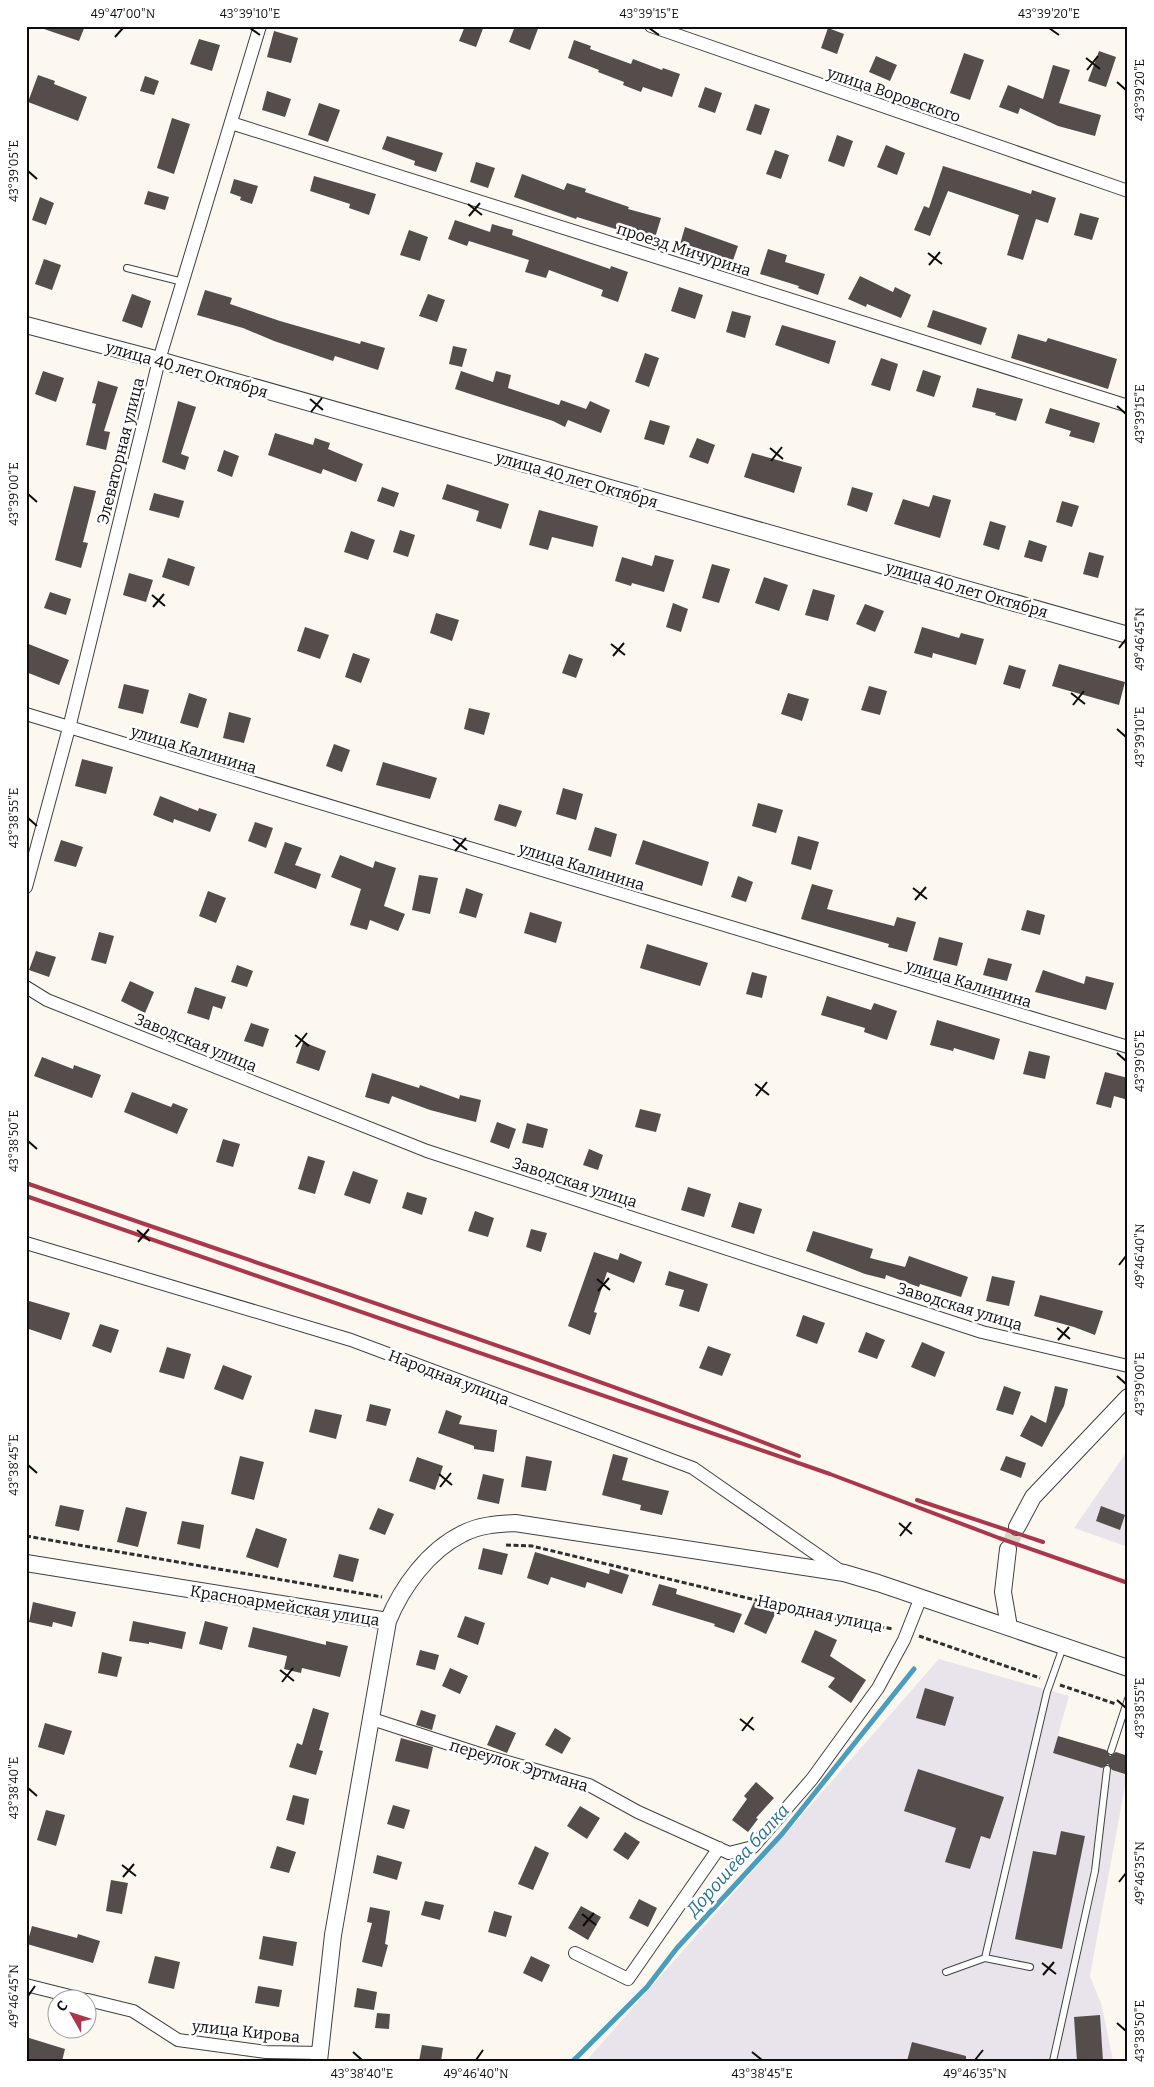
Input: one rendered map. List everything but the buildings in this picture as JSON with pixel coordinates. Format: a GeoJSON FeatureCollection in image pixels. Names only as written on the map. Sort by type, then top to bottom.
{"type":"FeatureCollection","features":[{"type":"Feature","properties":{"kind":"street","name":"Элеваторная улица"},"geometry":{"type":"LineString","coordinates":[[26,887],[68,728],[159,360],[260,26]]}},
{"type":"Feature","properties":{"kind":"street","name":"улица Воровского"},"geometry":{"type":"LineString","coordinates":[[651,26],[1128,191]]}},
{"type":"Feature","properties":{"kind":"street","name":"проезд Мичурина"},"geometry":{"type":"LineString","coordinates":[[231,123],[1128,406]]}},
{"type":"Feature","properties":{"kind":"street","name":"улица 40 лет Октября"},"geometry":{"type":"LineString","coordinates":[[26,325],[159,360],[1128,635]]}},
{"type":"Feature","properties":{"kind":"street","name":"улица Калинина"},"geometry":{"type":"LineString","coordinates":[[26,714],[1128,1048]]}},
{"type":"Feature","properties":{"kind":"street","name":"Заводская улица"},"geometry":{"type":"LineString","coordinates":[[26,987],[47,1000],[428,1151],[982,1332],[1128,1366]]}},
{"type":"Feature","properties":{"kind":"street","name":"Народная улица"},"geometry":{"type":"LineString","coordinates":[[26,1243],[351,1340],[693,1468],[844,1573]]}},
{"type":"Feature","properties":{"kind":"street"},"geometry":{"type":"LineString","coordinates":[[1017,1527],[1034,1497],[1128,1397]]}},
{"type":"Feature","properties":{"kind":"street","name":"Красноармейская улица"},"geometry":{"type":"LineString","coordinates":[[26,1563],[388,1621],[396,1601],[410,1580],[434,1554],[462,1534],[488,1525],[515,1523],[561,1529]]}},
{"type":"Feature","properties":{"kind":"street","name":"Народная улица"},"geometry":{"type":"LineString","coordinates":[[561,1529],[844,1573],[921,1597],[1128,1668]]}},
{"type":"Feature","properties":{"kind":"street"},"geometry":{"type":"LineString","coordinates":[[1008,1549],[1003,1592],[1009,1627]]}},
{"type":"Feature","properties":{"kind":"street","name":"переулок Эртмана"},"geometry":{"type":"LineString","coordinates":[[369,1718],[486,1756],[589,1785],[638,1812],[730,1853],[753,1847],[812,1779],[872,1696],[907,1632],[921,1597]]}},
{"type":"Feature","properties":{"kind":"street"},"geometry":{"type":"LineString","coordinates":[[320,2057],[333,1935],[369,1718],[388,1621]]}},
{"type":"Feature","properties":{"kind":"street"},"geometry":{"type":"LineString","coordinates":[[575,1953],[628,1979],[719,1848]]}},
{"type":"Feature","properties":{"kind":"street","name":"улица Кирова"},"geometry":{"type":"LineString","coordinates":[[26,1985],[48,1990]]}},
{"type":"Feature","properties":{"kind":"street","name":"улица Кирова"},"geometry":{"type":"LineString","coordinates":[[98,2003],[133,2011],[178,2040],[320,2057]]}},
{"type":"Feature","properties":{"kind":"lane"},"geometry":{"type":"LineString","coordinates":[[127,268],[183,282]]}},
{"type":"Feature","properties":{"kind":"lane"},"geometry":{"type":"LineString","coordinates":[[985,1958],[1050,1682],[1064,1646]]}},
{"type":"Feature","properties":{"kind":"lane"},"geometry":{"type":"LineString","coordinates":[[1112,1751],[1128,1699]]}},
{"type":"Feature","properties":{"kind":"lane"},"geometry":{"type":"LineString","coordinates":[[1053,2061],[1095,1870],[1107,1769]]}},
{"type":"Feature","properties":{"kind":"lane"},"geometry":{"type":"LineString","coordinates":[[946,1972],[985,1958],[1030,1967]]}},
{"type":"Feature","properties":{"kind":"path"},"geometry":{"type":"LineString","coordinates":[[26,1536],[382,1598]]}},
{"type":"Feature","properties":{"kind":"path","name":"Народная улица"},"geometry":{"type":"LineString","coordinates":[[506,1545],[532,1546],[822,1616],[907,1632],[1125,1708]]}},
{"type":"Feature","properties":{"kind":"shaded area"},"geometry":{"type":"Polygon","coordinates":[[[1128,1450],[1128,1547],[1074,1528],[1128,1450]]]}},
{"type":"Feature","properties":{"kind":"shaded area"},"geometry":{"type":"Polygon","coordinates":[[[939,1659],[1069,1696],[1053,1753],[1127,1775],[1090,1976],[1102,2006],[1113,2061],[586,2061],[939,1659]]]}},
{"type":"Feature","properties":{"kind":"waterway","name":"Дорошева балка"},"geometry":{"type":"LineString","coordinates":[[573,2061],[647,1987],[677,1948],[782,1834],[914,1669]]}},
{"type":"Feature","properties":{"kind":"tunnel"},"geometry":{"type":"LineString","coordinates":[[1008,1549],[1017,1527]]}},
{"type":"Feature","properties":{"kind":"railway"},"geometry":{"type":"LineString","coordinates":[[26,1183],[510,1350],[799,1456]]}},
{"type":"Feature","properties":{"kind":"railway"},"geometry":{"type":"LineString","coordinates":[[26,1196],[830,1474],[999,1538],[1128,1583]]}},
{"type":"Feature","properties":{"kind":"railway"},"geometry":{"type":"LineString","coordinates":[[917,1500],[1043,1542]]}}]}
